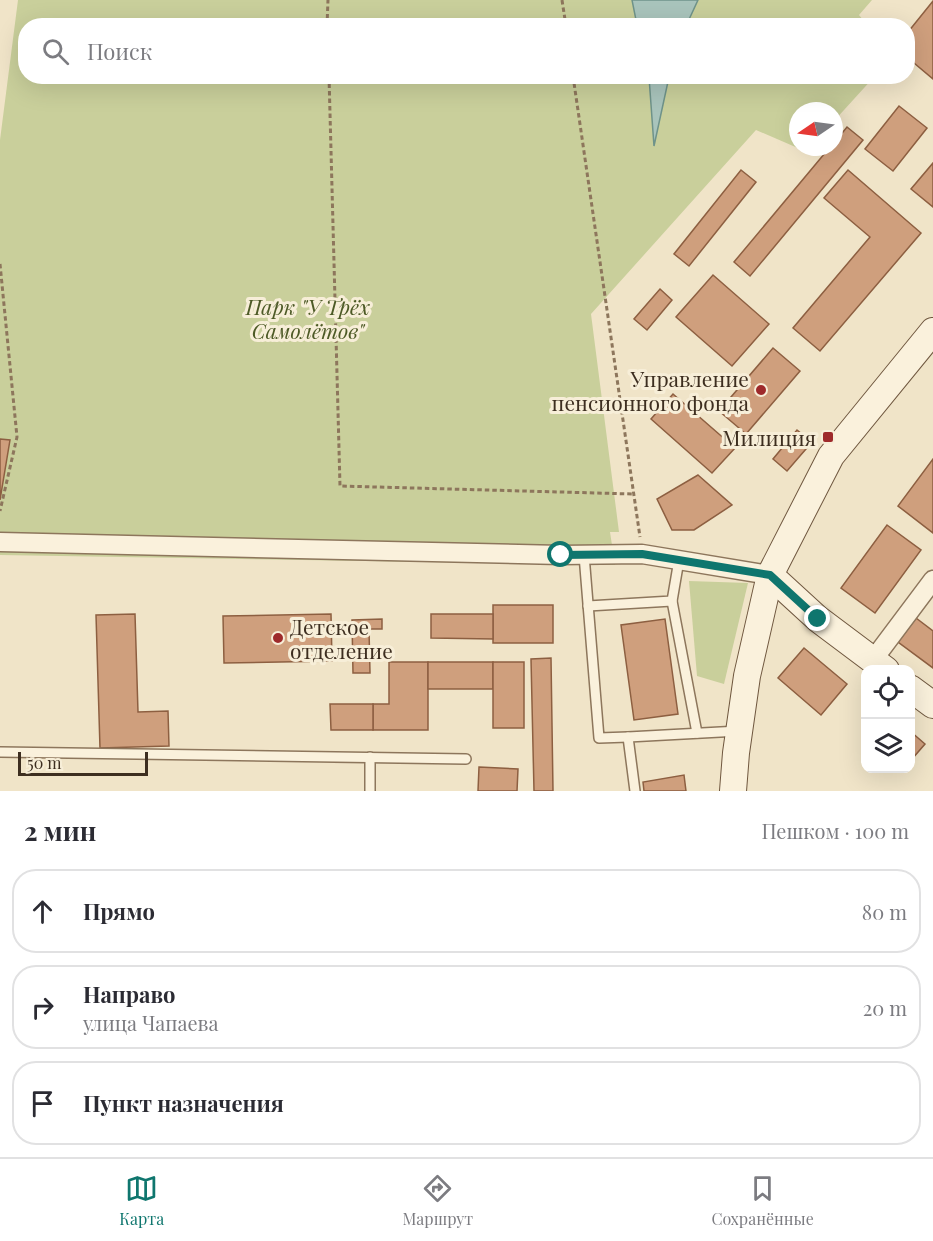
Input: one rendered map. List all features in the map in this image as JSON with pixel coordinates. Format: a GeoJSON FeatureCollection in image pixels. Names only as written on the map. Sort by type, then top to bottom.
{"type":"FeatureCollection","features":[{"type":"Feature","properties":{"kind":"street"},"geometry":{"type":"LineString","coordinates":[[733,791],[747,676],[770,575],[831,456],[933,331]]}},
{"type":"Feature","properties":{"kind":"street"},"geometry":{"type":"LineString","coordinates":[[0,542],[584,555],[642,554],[770,575],[818,619],[879,665],[933,580]]}},
{"type":"Feature","properties":{"kind":"street"},"geometry":{"type":"LineString","coordinates":[[915,692],[933,705]]}},
{"type":"Feature","properties":{"kind":"lane"},"geometry":{"type":"LineString","coordinates":[[584,555],[599,738],[739,730]]}},
{"type":"Feature","properties":{"kind":"lane"},"geometry":{"type":"LineString","coordinates":[[679,560],[672,601],[697,733]]}},
{"type":"Feature","properties":{"kind":"lane"},"geometry":{"type":"LineString","coordinates":[[588,606],[672,601]]}},
{"type":"Feature","properties":{"kind":"lane"},"geometry":{"type":"LineString","coordinates":[[628,737],[635,791]]}},
{"type":"Feature","properties":{"kind":"lane"},"geometry":{"type":"LineString","coordinates":[[0,752],[466,759]]}},
{"type":"Feature","properties":{"kind":"lane"},"geometry":{"type":"LineString","coordinates":[[370,757],[370,791]]}},
{"type":"Feature","properties":{"kind":"path"},"geometry":{"type":"LineString","coordinates":[[327,18],[328,0]]}},
{"type":"Feature","properties":{"kind":"path"},"geometry":{"type":"LineString","coordinates":[[562,0],[565,18]]}},
{"type":"Feature","properties":{"kind":"path"},"geometry":{"type":"LineString","coordinates":[[329,84],[340,486],[633,494]]}},
{"type":"Feature","properties":{"kind":"path"},"geometry":{"type":"LineString","coordinates":[[574,84],[642,554]]}},
{"type":"Feature","properties":{"kind":"path"},"geometry":{"type":"LineString","coordinates":[[0,264],[17,437],[0,511]]}},
{"type":"Feature","properties":{"kind":"green space","name":"Парк \"У Трёх Самолётов\""},"geometry":{"type":"Polygon","coordinates":[[[18,0],[872,0],[859,15],[861,18],[18,18],[18,84],[868,84],[843,111],[843,102],[789,102],[789,144],[756,130],[591,314],[619,532],[610,532],[615,565],[0,555],[0,140],[18,0]]]}},
{"type":"Feature","properties":{"kind":"green space"},"geometry":{"type":"Polygon","coordinates":[[[689,581],[748,583],[724,684],[697,676],[689,581]]]}},
{"type":"Feature","properties":{"kind":"water"},"geometry":{"type":"Polygon","coordinates":[[[632,0],[698,0],[690,18],[636,18],[632,0]]]}},
{"type":"Feature","properties":{"kind":"water"},"geometry":{"type":"Polygon","coordinates":[[[650,84],[667,84],[654,146],[650,84]]]}},
{"type":"Feature","properties":{"kind":"building"},"geometry":{"type":"Polygon","coordinates":[[[933,1],[933,79],[915,64],[915,23],[933,1]]]}},
{"type":"Feature","properties":{"kind":"building"},"geometry":{"type":"Polygon","coordinates":[[[899,106],[927,128],[893,171],[865,149],[899,106]]]}},
{"type":"Feature","properties":{"kind":"building"},"geometry":{"type":"Polygon","coordinates":[[[847,127],[863,140],[750,276],[734,262],[822,156],[843,156],[843,132],[847,127]]]}},
{"type":"Feature","properties":{"kind":"building"},"geometry":{"type":"Polygon","coordinates":[[[933,163],[933,207],[911,189],[933,163]]]}},
{"type":"Feature","properties":{"kind":"building"},"geometry":{"type":"Polygon","coordinates":[[[741,170],[756,182],[689,266],[674,254],[741,170]]]}},
{"type":"Feature","properties":{"kind":"building"},"geometry":{"type":"Polygon","coordinates":[[[848,170],[921,233],[820,351],[793,328],[870,237],[824,198],[848,170]]]}},
{"type":"Feature","properties":{"kind":"building"},"geometry":{"type":"Polygon","coordinates":[[[713,275],[769,324],[732,366],[676,317],[713,275]]]}},
{"type":"Feature","properties":{"kind":"building"},"geometry":{"type":"Polygon","coordinates":[[[660,289],[672,300],[647,330],[634,319],[660,289]]]}},
{"type":"Feature","properties":{"kind":"building"},"geometry":{"type":"Polygon","coordinates":[[[773,348],[800,371],[746,434],[719,411],[773,348]]]}},
{"type":"Feature","properties":{"kind":"building"},"geometry":{"type":"Polygon","coordinates":[[[673,394],[735,448],[712,473],[651,419],[673,394]]]}},
{"type":"Feature","properties":{"kind":"building"},"geometry":{"type":"Polygon","coordinates":[[[797,430],[812,442],[787,471],[773,459],[797,430]]]}},
{"type":"Feature","properties":{"kind":"building"},"geometry":{"type":"Polygon","coordinates":[[[0,439],[10,440],[0,500],[0,439]]]}},
{"type":"Feature","properties":{"kind":"building"},"geometry":{"type":"Polygon","coordinates":[[[933,459],[933,533],[898,506],[933,459]]]}},
{"type":"Feature","properties":{"kind":"building"},"geometry":{"type":"Polygon","coordinates":[[[698,475],[732,505],[694,530],[672,530],[657,499],[698,475]]]}},
{"type":"Feature","properties":{"kind":"building"},"geometry":{"type":"Polygon","coordinates":[[[887,525],[921,550],[875,613],[841,588],[887,525]]]}},
{"type":"Feature","properties":{"kind":"building"},"geometry":{"type":"Polygon","coordinates":[[[493,605],[553,605],[553,643],[493,643],[493,605]]]}},
{"type":"Feature","properties":{"kind":"building"},"geometry":{"type":"Polygon","coordinates":[[[135,614],[138,712],[168,711],[169,746],[100,748],[96,615],[135,614]]]}},
{"type":"Feature","properties":{"kind":"building","name":"Детское отделение"},"geometry":{"type":"Polygon","coordinates":[[[331,614],[332,661],[224,663],[223,616],[331,614]]]}},
{"type":"Feature","properties":{"kind":"building"},"geometry":{"type":"Polygon","coordinates":[[[431,614],[493,614],[493,639],[431,638],[431,614]]]}},
{"type":"Feature","properties":{"kind":"building"},"geometry":{"type":"Polygon","coordinates":[[[916,618],[933,631],[933,668],[898,642],[916,618]]]}},
{"type":"Feature","properties":{"kind":"building"},"geometry":{"type":"Polygon","coordinates":[[[382,619],[382,629],[369,629],[370,673],[353,673],[352,620],[382,619]]]}},
{"type":"Feature","properties":{"kind":"building"},"geometry":{"type":"Polygon","coordinates":[[[665,619],[678,714],[634,720],[621,625],[665,619]]]}},
{"type":"Feature","properties":{"kind":"building"},"geometry":{"type":"Polygon","coordinates":[[[804,648],[847,684],[821,715],[778,678],[804,648]]]}},
{"type":"Feature","properties":{"kind":"building"},"geometry":{"type":"Polygon","coordinates":[[[551,658],[553,791],[534,791],[531,659],[551,658]]]}},
{"type":"Feature","properties":{"kind":"building"},"geometry":{"type":"Polygon","coordinates":[[[389,662],[428,662],[428,730],[373,730],[373,704],[389,704],[389,662]]]}},
{"type":"Feature","properties":{"kind":"building"},"geometry":{"type":"Polygon","coordinates":[[[428,662],[493,662],[493,689],[428,689],[428,662]]]}},
{"type":"Feature","properties":{"kind":"building"},"geometry":{"type":"Polygon","coordinates":[[[493,662],[524,662],[524,728],[493,728],[493,662]]]}},
{"type":"Feature","properties":{"kind":"building"},"geometry":{"type":"Polygon","coordinates":[[[330,704],[373,704],[373,730],[331,730],[330,704]]]}},
{"type":"Feature","properties":{"kind":"building"},"geometry":{"type":"Polygon","coordinates":[[[915,735],[925,744],[915,756],[915,735]]]}},
{"type":"Feature","properties":{"kind":"building"},"geometry":{"type":"Polygon","coordinates":[[[479,767],[518,769],[517,791],[478,791],[479,767]]]}},
{"type":"Feature","properties":{"kind":"building"},"geometry":{"type":"Polygon","coordinates":[[[684,775],[686,791],[644,791],[643,782],[684,775]]]}},
{"type":"Feature","properties":{"kind":"place","name":"Управление пенсионного фонда"},"geometry":{"type":"Point","coordinates":[761,390]}},
{"type":"Feature","properties":{"kind":"place","name":"Милиция"},"geometry":{"type":"Point","coordinates":[828,437]}},
{"type":"Feature","properties":{"kind":"place","name":"Детское отделение"},"geometry":{"type":"Point","coordinates":[278,638]}},
{"type":"Feature","properties":{"kind":"route"},"geometry":{"type":"LineString","coordinates":[[561,555],[642,554],[770,575],[818,619]]}}]}
